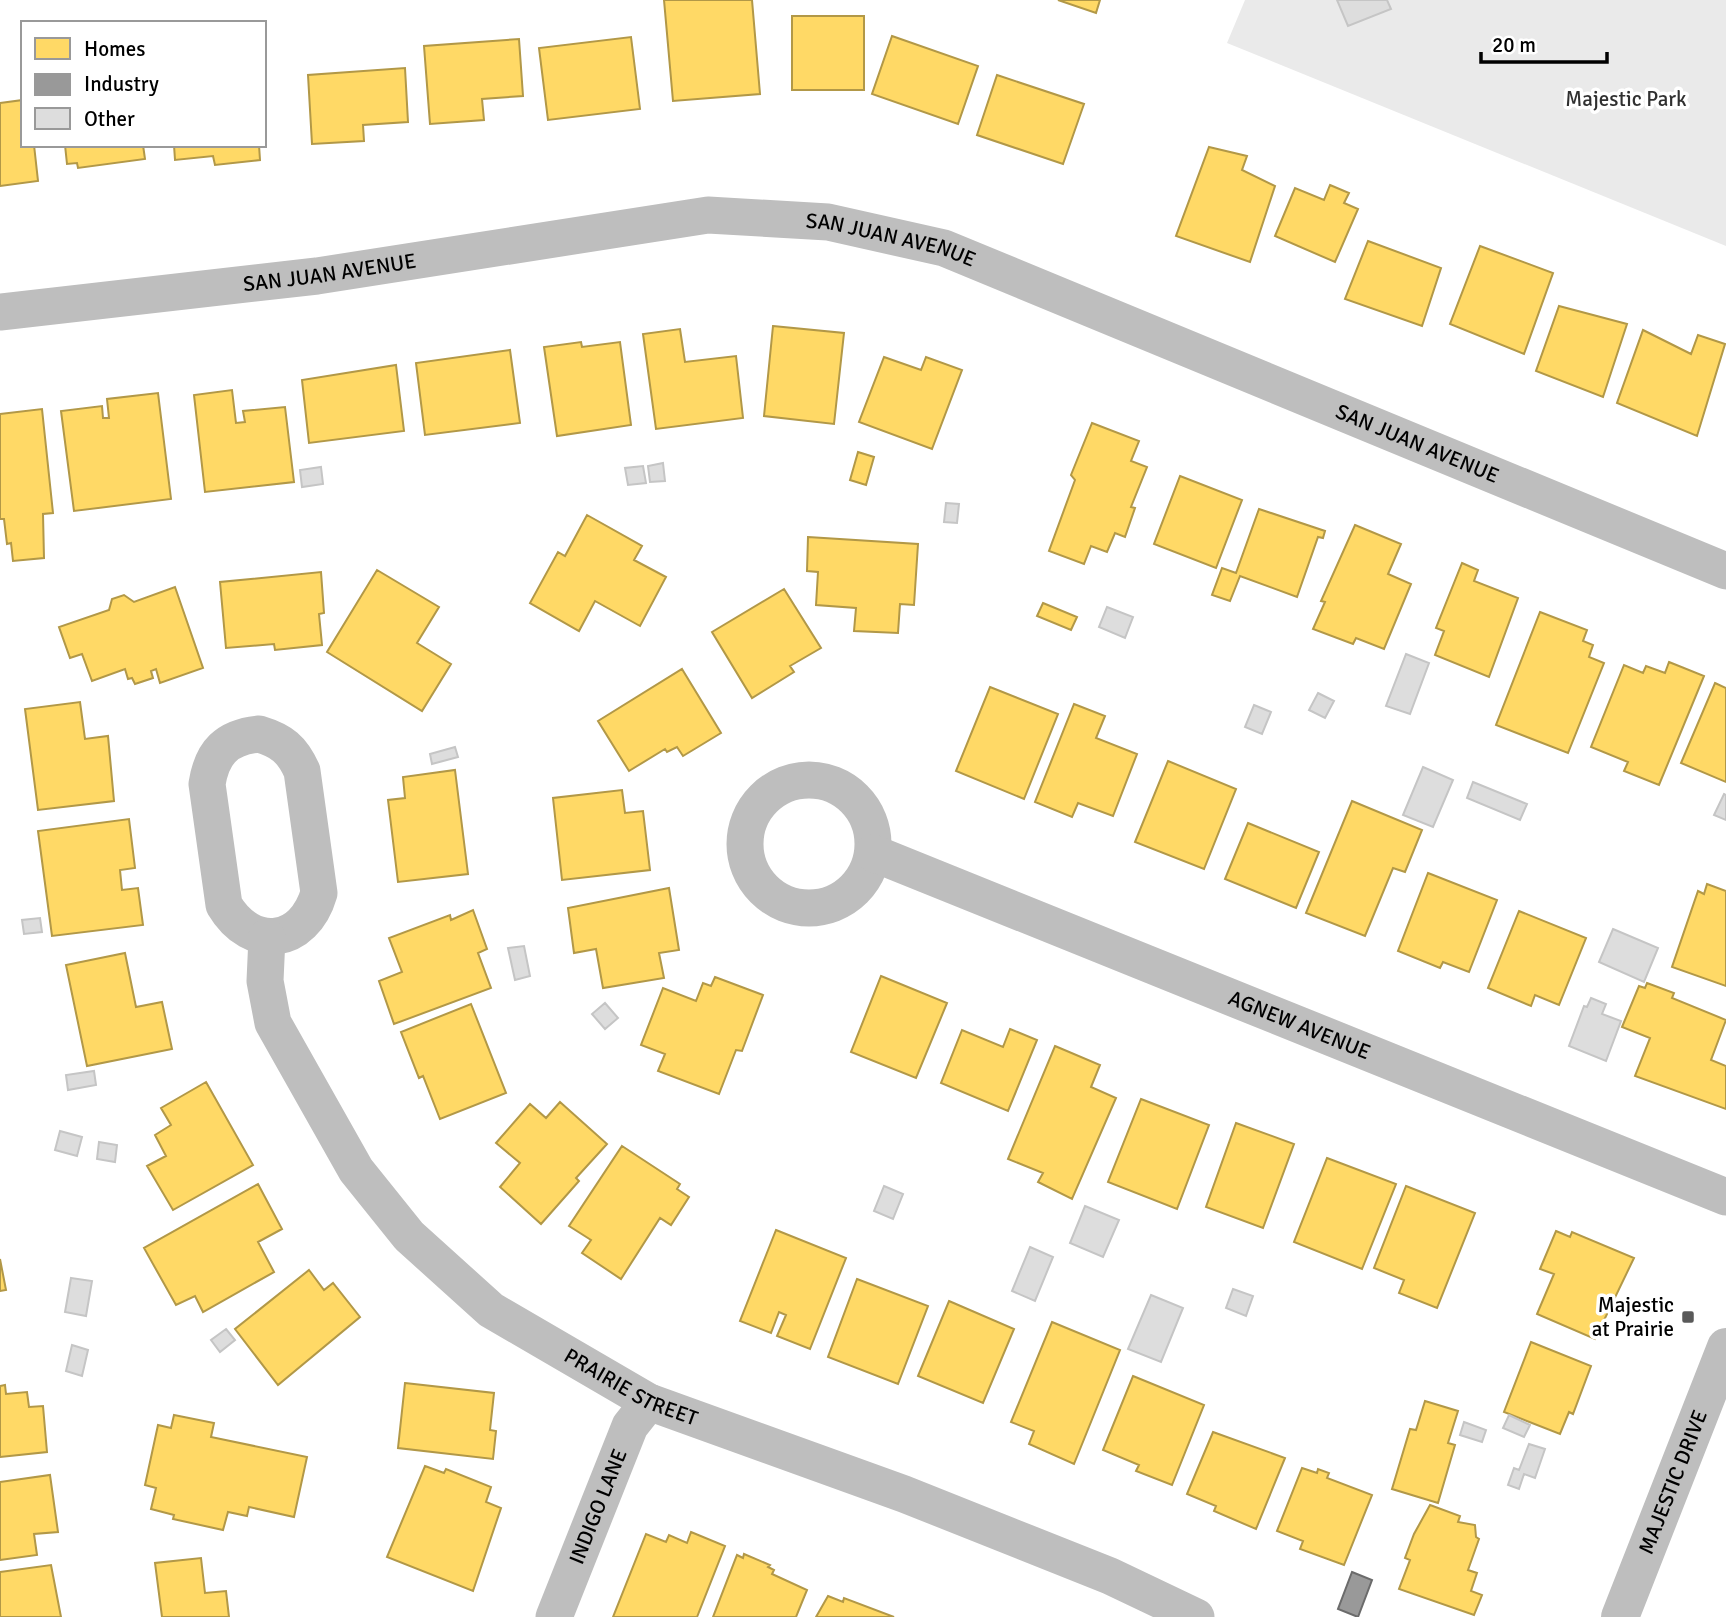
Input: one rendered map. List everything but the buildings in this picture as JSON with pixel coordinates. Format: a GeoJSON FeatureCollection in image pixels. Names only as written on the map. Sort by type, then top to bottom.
{"type":"FeatureCollection","features":[{"type":"Feature","properties":{"kind":"street","name":"SAN JUAN AVENUE"},"geometry":{"type":"LineString","coordinates":[[0,312],[317,276],[708,215],[828,222],[944,248],[1726,571]]}},
{"type":"Feature","properties":{"kind":"street"},"geometry":{"type":"LineString","coordinates":[[259,734],[279,740],[294,753],[302,771],[319,893],[314,910],[302,925],[286,934],[267,937],[249,932],[234,922],[224,905],[207,784],[210,764],[222,747],[239,736],[259,734]]}},
{"type":"Feature","properties":{"kind":"street","name":"AGNEW AVENUE"},"geometry":{"type":"LineString","coordinates":[[873,853],[1726,1196]]}},
{"type":"Feature","properties":{"kind":"street","name":"PRAIRIE STREET"},"geometry":{"type":"LineString","coordinates":[[267,937],[265,981],[274,1023],[356,1170],[409,1236],[491,1310],[649,1402],[904,1494],[1110,1576],[1196,1617]]}},
{"type":"Feature","properties":{"kind":"street","name":"MAJESTIC DRIVE"},"geometry":{"type":"LineString","coordinates":[[1620,1617],[1726,1347]]}},
{"type":"Feature","properties":{"kind":"street","name":"INDIGO LANE"},"geometry":{"type":"LineString","coordinates":[[554,1617],[630,1426],[649,1402]]}},
{"type":"Feature","properties":{"kind":"green space","name":"Majestic Park"},"geometry":{"type":"Polygon","coordinates":[[[1245,0],[1726,0],[1726,246],[1227,43],[1245,0]]]}},
{"type":"Feature","properties":{"kind":"place","name":"Majestic at Prairie"},"geometry":{"type":"Point","coordinates":[1688,1317]}}]}
